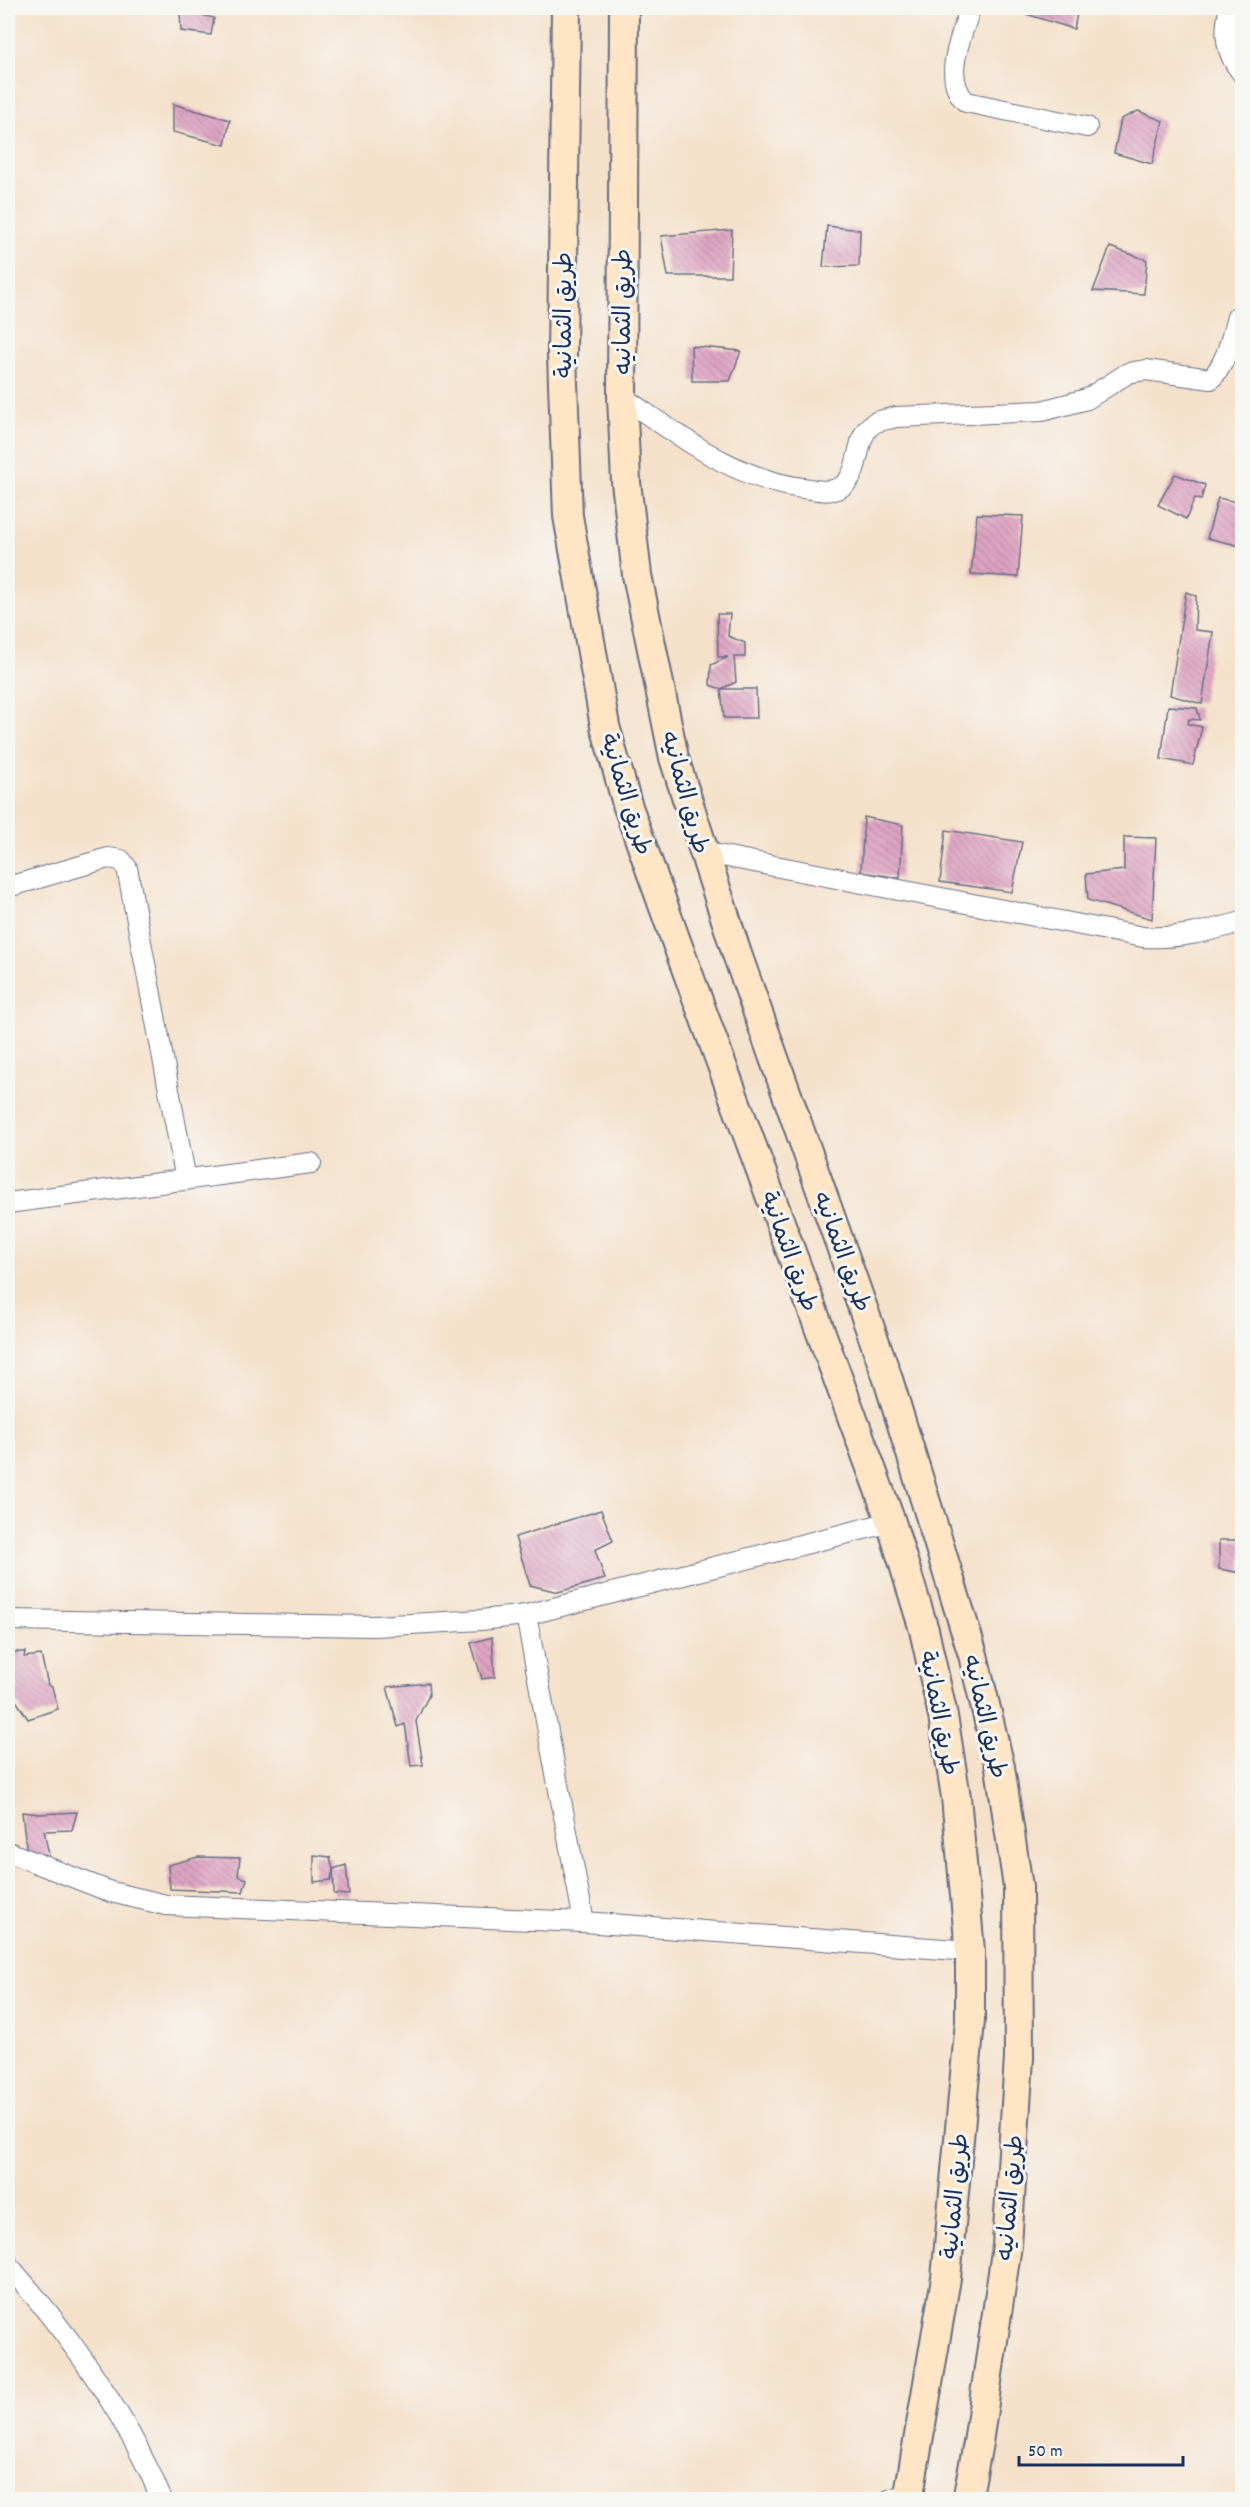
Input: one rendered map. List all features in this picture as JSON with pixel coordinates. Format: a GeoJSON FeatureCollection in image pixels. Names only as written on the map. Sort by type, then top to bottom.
{"type":"FeatureCollection","features":[{"type":"Feature","properties":{"kind":"street","name":"طريق الثمانية"},"geometry":{"type":"LineString","coordinates":[[566,8],[562,356],[568,516],[605,726],[627,804],[676,941],[891,1522],[924,1630],[943,1716],[956,1797],[970,1951],[970,2020],[946,2278],[902,2497]]}},
{"type":"Feature","properties":{"kind":"street","name":"طريق الثمانيه"},"geometry":{"type":"LineString","coordinates":[[624,8],[622,397],[626,482],[637,575],[674,758],[702,852],[887,1376],[973,1655],[1000,1767],[1017,1887],[1019,2058],[1006,2245],[978,2443],[967,2499]]}},
{"type":"Feature","properties":{"kind":"street"},"geometry":{"type":"LineString","coordinates":[[970,8],[953,72],[958,94],[966,102],[1087,127]]}},
{"type":"Feature","properties":{"kind":"street"},"geometry":{"type":"LineString","coordinates":[[1230,8],[1225,24],[1225,39],[1242,73]]}},
{"type":"Feature","properties":{"kind":"street"},"geometry":{"type":"LineString","coordinates":[[622,397],[702,450],[738,470],[787,486],[829,491],[841,487],[849,480],[855,470],[865,433],[874,423],[896,417],[1042,411],[1087,399],[1128,373],[1146,370],[1210,379],[1218,371],[1229,348],[1237,317]]}},
{"type":"Feature","properties":{"kind":"street"},"geometry":{"type":"LineString","coordinates":[[702,852],[1143,937],[1165,938],[1191,935],[1242,922]]}},
{"type":"Feature","properties":{"kind":"street"},"geometry":{"type":"LineString","coordinates":[[8,887],[108,858],[121,861],[127,868],[186,1180]]}},
{"type":"Feature","properties":{"kind":"street"},"geometry":{"type":"LineString","coordinates":[[8,1203],[311,1163]]}},
{"type":"Feature","properties":{"kind":"street"},"geometry":{"type":"LineString","coordinates":[[8,1620],[375,1626],[481,1620],[526,1615],[891,1522]]}},
{"type":"Feature","properties":{"kind":"street"},"geometry":{"type":"LineString","coordinates":[[526,1615],[584,1922]]}},
{"type":"Feature","properties":{"kind":"street"},"geometry":{"type":"LineString","coordinates":[[8,1852],[111,1892],[166,1905],[584,1922],[970,1951]]}},
{"type":"Feature","properties":{"kind":"street"},"geometry":{"type":"LineString","coordinates":[[8,2265],[33,2294],[109,2399],[151,2473],[162,2499]]}},
{"type":"Feature","properties":{"kind":"building"},"geometry":{"type":"Polygon","coordinates":[[[1027,8],[1078,8],[1074,29],[1026,14],[1027,8]]]}},
{"type":"Feature","properties":{"kind":"building"},"geometry":{"type":"Polygon","coordinates":[[[180,10],[214,18],[211,35],[181,31],[180,10]]]}},
{"type":"Feature","properties":{"kind":"building"},"geometry":{"type":"Polygon","coordinates":[[[173,104],[230,120],[225,145],[173,132],[173,104]]]}},
{"type":"Feature","properties":{"kind":"building"},"geometry":{"type":"Polygon","coordinates":[[[1138,111],[1163,121],[1152,164],[1114,153],[1121,119],[1138,111]]]}},
{"type":"Feature","properties":{"kind":"building"},"geometry":{"type":"Polygon","coordinates":[[[827,226],[860,230],[859,266],[823,267],[827,226]]]}},
{"type":"Feature","properties":{"kind":"building"},"geometry":{"type":"Polygon","coordinates":[[[732,230],[730,276],[668,276],[661,236],[732,230]]]}},
{"type":"Feature","properties":{"kind":"building"},"geometry":{"type":"Polygon","coordinates":[[[1110,247],[1147,260],[1144,294],[1093,291],[1110,247]]]}},
{"type":"Feature","properties":{"kind":"building"},"geometry":{"type":"Polygon","coordinates":[[[691,346],[741,351],[730,381],[692,381],[691,346]]]}},
{"type":"Feature","properties":{"kind":"building"},"geometry":{"type":"Polygon","coordinates":[[[1175,474],[1205,485],[1201,500],[1195,498],[1186,519],[1158,505],[1175,474]]]}},
{"type":"Feature","properties":{"kind":"building"},"geometry":{"type":"Polygon","coordinates":[[[1218,498],[1242,503],[1241,546],[1207,538],[1218,498]]]}},
{"type":"Feature","properties":{"kind":"building"},"geometry":{"type":"Polygon","coordinates":[[[977,514],[1023,516],[1018,577],[971,574],[977,514]]]}},
{"type":"Feature","properties":{"kind":"building"},"geometry":{"type":"Polygon","coordinates":[[[1186,592],[1196,596],[1195,630],[1213,632],[1202,704],[1170,695],[1186,592]]]}},
{"type":"Feature","properties":{"kind":"building"},"geometry":{"type":"Polygon","coordinates":[[[717,614],[730,614],[728,636],[745,643],[745,657],[734,657],[736,682],[721,689],[710,685],[711,665],[728,657],[718,657],[717,614]]]}},
{"type":"Feature","properties":{"kind":"building"},"geometry":{"type":"Polygon","coordinates":[[[721,689],[756,689],[757,718],[724,718],[721,689]]]}},
{"type":"Feature","properties":{"kind":"building"},"geometry":{"type":"Polygon","coordinates":[[[1168,706],[1197,708],[1200,720],[1189,719],[1188,724],[1202,727],[1193,765],[1161,759],[1168,706]]]}},
{"type":"Feature","properties":{"kind":"building"},"geometry":{"type":"Polygon","coordinates":[[[864,817],[903,825],[900,878],[861,872],[864,817]]]}},
{"type":"Feature","properties":{"kind":"building"},"geometry":{"type":"Polygon","coordinates":[[[946,830],[1022,842],[1012,892],[940,882],[946,830]]]}},
{"type":"Feature","properties":{"kind":"building"},"geometry":{"type":"Polygon","coordinates":[[[1124,837],[1156,838],[1152,919],[1088,900],[1086,874],[1124,870],[1124,837]]]}},
{"type":"Feature","properties":{"kind":"building"},"geometry":{"type":"Polygon","coordinates":[[[601,1510],[613,1541],[595,1550],[605,1579],[558,1592],[530,1585],[515,1537],[601,1510]]]}},
{"type":"Feature","properties":{"kind":"building"},"geometry":{"type":"Polygon","coordinates":[[[1219,1540],[1242,1540],[1242,1573],[1219,1569],[1219,1540]]]}},
{"type":"Feature","properties":{"kind":"building"},"geometry":{"type":"Polygon","coordinates":[[[492,1637],[495,1677],[482,1679],[471,1643],[492,1637]]]}},
{"type":"Feature","properties":{"kind":"building"},"geometry":{"type":"Polygon","coordinates":[[[10,1652],[25,1652],[24,1657],[41,1655],[48,1685],[52,1687],[58,1709],[28,1719],[17,1702],[10,1698],[8,1674],[12,1670],[10,1652]]]}},
{"type":"Feature","properties":{"kind":"building"},"geometry":{"type":"Polygon","coordinates":[[[428,1683],[429,1695],[416,1721],[423,1765],[411,1766],[405,1724],[398,1727],[387,1687],[428,1683]]]}},
{"type":"Feature","properties":{"kind":"building"},"geometry":{"type":"Polygon","coordinates":[[[22,1812],[40,1814],[77,1812],[72,1830],[44,1831],[50,1860],[27,1854],[22,1812]]]}},
{"type":"Feature","properties":{"kind":"building"},"geometry":{"type":"Polygon","coordinates":[[[314,1855],[330,1857],[333,1869],[331,1880],[314,1882],[314,1855]]]}},
{"type":"Feature","properties":{"kind":"building"},"geometry":{"type":"Polygon","coordinates":[[[198,1857],[240,1858],[238,1876],[247,1879],[243,1892],[170,1889],[168,1865],[198,1857]]]}},
{"type":"Feature","properties":{"kind":"building"},"geometry":{"type":"Polygon","coordinates":[[[346,1865],[349,1895],[334,1894],[333,1869],[346,1865]]]}}]}
